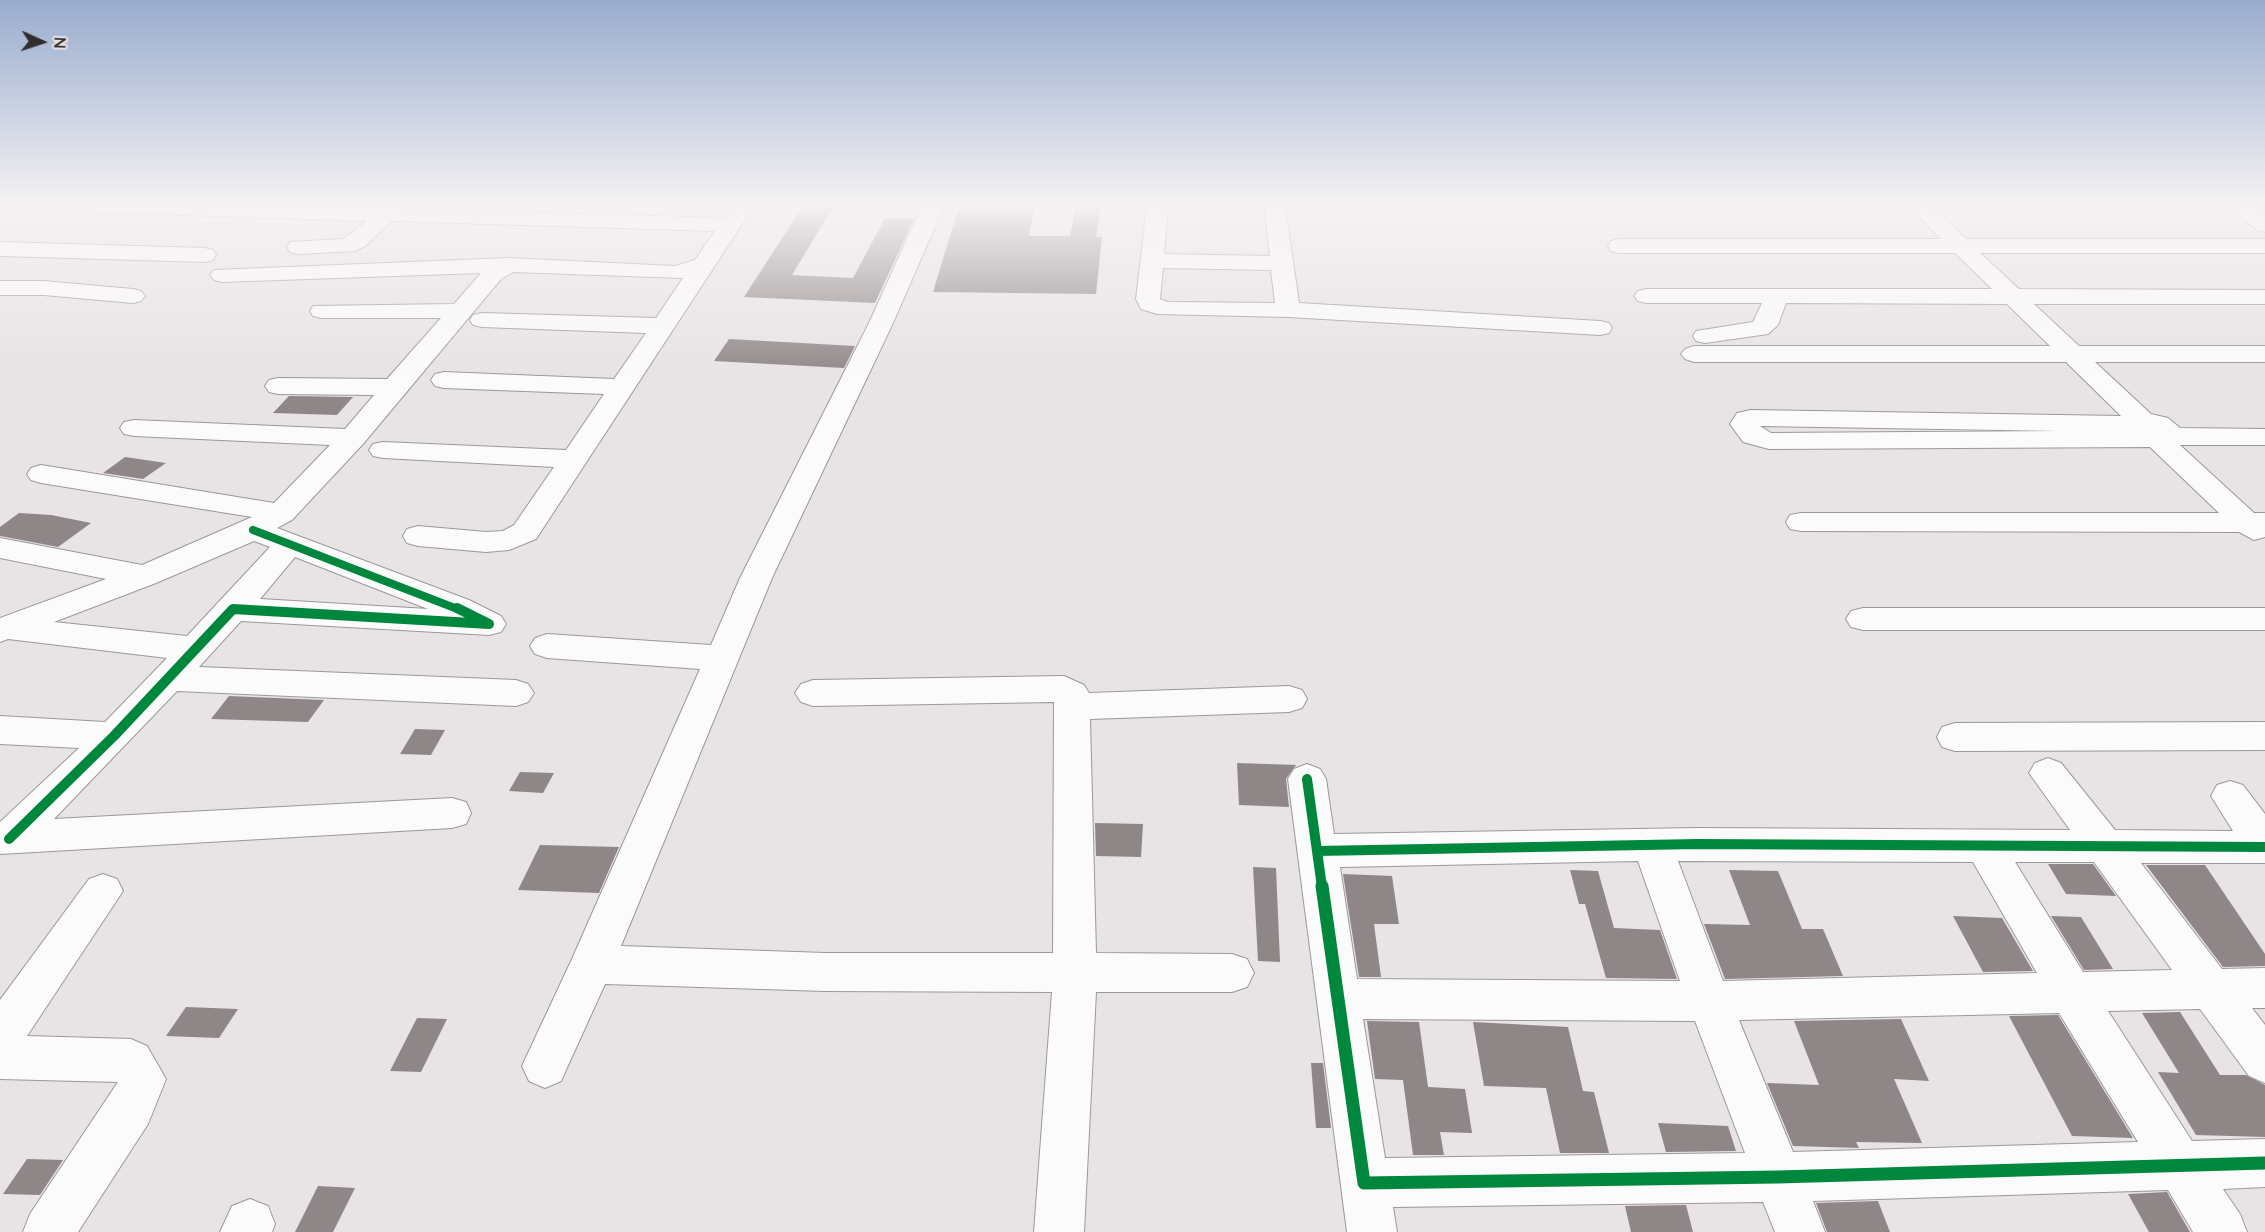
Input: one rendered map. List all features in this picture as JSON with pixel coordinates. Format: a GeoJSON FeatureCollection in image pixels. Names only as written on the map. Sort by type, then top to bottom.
{"type":"FeatureCollection","features":[{"type":"Feature","properties":{"kind":"street"},"geometry":{"type":"LineString","coordinates":[[545,1066],[592,964],[756,578],[907,263]]}},
{"type":"Feature","properties":{"kind":"street"},"geometry":{"type":"LineString","coordinates":[[1154,263],[1148,300],[1157,307],[1288,310],[1600,328]]}},
{"type":"Feature","properties":{"kind":"street"},"geometry":{"type":"LineString","coordinates":[[1280,263],[1288,310]]}},
{"type":"Feature","properties":{"kind":"street"},"geometry":{"type":"LineString","coordinates":[[1979,263],[2152,431],[2259,529]]}},
{"type":"Feature","properties":{"kind":"street"},"geometry":{"type":"LineString","coordinates":[[222,274],[508,265],[676,273],[703,265]]}},
{"type":"Feature","properties":{"kind":"street"},"geometry":{"type":"LineString","coordinates":[[4,839],[114,736],[193,649],[233,609],[286,528],[353,438],[394,387],[471,315],[493,274],[508,265]]}},
{"type":"Feature","properties":{"kind":"street"},"geometry":{"type":"LineString","coordinates":[[418,536],[486,542],[510,540],[530,526],[703,265]]}},
{"type":"Feature","properties":{"kind":"street"},"geometry":{"type":"LineString","coordinates":[[0,288],[44,288],[133,296]]}},
{"type":"Feature","properties":{"kind":"street"},"geometry":{"type":"LineString","coordinates":[[1646,296],[2265,297]]}},
{"type":"Feature","properties":{"kind":"street"},"geometry":{"type":"LineString","coordinates":[[1777,296],[1766,325],[1760,329],[1699,345],[2071,353],[2265,354]]}},
{"type":"Feature","properties":{"kind":"street"},"geometry":{"type":"LineString","coordinates":[[0,303],[34,304],[77,312]]}},
{"type":"Feature","properties":{"kind":"street"},"geometry":{"type":"LineString","coordinates":[[322,311],[471,315],[663,327]]}},
{"type":"Feature","properties":{"kind":"street"},"geometry":{"type":"LineString","coordinates":[[444,380],[623,387]]}},
{"type":"Feature","properties":{"kind":"street"},"geometry":{"type":"LineString","coordinates":[[278,386],[394,387]]}},
{"type":"Feature","properties":{"kind":"street"},"geometry":{"type":"LineString","coordinates":[[2265,424],[2152,431],[1769,441],[1753,436],[1744,424],[1747,419],[1751,418],[2152,431],[2265,437]]}},
{"type":"Feature","properties":{"kind":"street"},"geometry":{"type":"LineString","coordinates":[[134,428],[353,438]]}},
{"type":"Feature","properties":{"kind":"street"},"geometry":{"type":"LineString","coordinates":[[383,450],[575,459]]}},
{"type":"Feature","properties":{"kind":"street"},"geometry":{"type":"LineString","coordinates":[[40,474],[286,528],[489,624],[233,609]]}},
{"type":"Feature","properties":{"kind":"street"},"geometry":{"type":"LineString","coordinates":[[1801,522],[2259,529]]}},
{"type":"Feature","properties":{"kind":"street"},"geometry":{"type":"LineString","coordinates":[[2,629],[145,576],[253,530],[286,528]]}},
{"type":"Feature","properties":{"kind":"street"},"geometry":{"type":"LineString","coordinates":[[0,548],[145,576]]}},
{"type":"Feature","properties":{"kind":"street"},"geometry":{"type":"LineString","coordinates":[[1863,619],[2265,619]]}},
{"type":"Feature","properties":{"kind":"street"},"geometry":{"type":"LineString","coordinates":[[2,629],[193,649]]}},
{"type":"Feature","properties":{"kind":"street"},"geometry":{"type":"LineString","coordinates":[[547,646],[722,658]]}},
{"type":"Feature","properties":{"kind":"street"},"geometry":{"type":"LineString","coordinates":[[168,678],[516,693]]}},
{"type":"Feature","properties":{"kind":"street"},"geometry":{"type":"LineString","coordinates":[[813,693],[1064,689],[1072,694],[1074,707],[1076,972],[1059,1232]]}},
{"type":"Feature","properties":{"kind":"street"},"geometry":{"type":"LineString","coordinates":[[1074,707],[1289,699]]}},
{"type":"Feature","properties":{"kind":"street"},"geometry":{"type":"LineString","coordinates":[[0,730],[114,736]]}},
{"type":"Feature","properties":{"kind":"street"},"geometry":{"type":"LineString","coordinates":[[1955,737],[2265,736]]}},
{"type":"Feature","properties":{"kind":"street"},"geometry":{"type":"LineString","coordinates":[[2048,773],[2265,1061]]}},
{"type":"Feature","properties":{"kind":"street"},"geometry":{"type":"LineString","coordinates":[[1307,779],[1372,1232]]}},
{"type":"Feature","properties":{"kind":"street"},"geometry":{"type":"LineString","coordinates":[[2230,796],[2265,846]]}},
{"type":"Feature","properties":{"kind":"street"},"geometry":{"type":"LineString","coordinates":[[4,839],[452,813]]}},
{"type":"Feature","properties":{"kind":"street"},"geometry":{"type":"LineString","coordinates":[[1317,851],[1652,845],[2265,846]]}},
{"type":"Feature","properties":{"kind":"street"},"geometry":{"type":"LineString","coordinates":[[1652,845],[1709,1001],[1800,1232]]}},
{"type":"Feature","properties":{"kind":"street"},"geometry":{"type":"LineString","coordinates":[[1985,847],[2072,994],[2222,1232]]}},
{"type":"Feature","properties":{"kind":"street"},"geometry":{"type":"LineString","coordinates":[[0,1037],[104,891]]}},
{"type":"Feature","properties":{"kind":"street"},"geometry":{"type":"LineString","coordinates":[[592,964],[825,972],[1232,973]]}},
{"type":"Feature","properties":{"kind":"street"},"geometry":{"type":"LineString","coordinates":[[1339,999],[1709,1001],[2265,988]]}},
{"type":"Feature","properties":{"kind":"street"},"geometry":{"type":"LineString","coordinates":[[0,1057],[131,1061],[143,1079],[131,1108],[48,1232]]}},
{"type":"Feature","properties":{"kind":"street"},"geometry":{"type":"LineString","coordinates":[[1364,1183],[1778,1177],[2265,1163]]}},
{"type":"Feature","properties":{"kind":"building"},"geometry":{"type":"Polygon","coordinates":[[[766,263],[799,263],[792,275],[853,278],[861,263],[893,263],[875,303],[744,297],[766,263]]]}},
{"type":"Feature","properties":{"kind":"building"},"geometry":{"type":"Polygon","coordinates":[[[942,263],[1099,263],[1096,294],[933,292],[942,263]]]}},
{"type":"Feature","properties":{"kind":"building"},"geometry":{"type":"Polygon","coordinates":[[[729,339],[855,346],[844,368],[714,361],[729,339]]]}},
{"type":"Feature","properties":{"kind":"building"},"geometry":{"type":"Polygon","coordinates":[[[289,396],[353,397],[337,415],[273,413],[289,396]]]}},
{"type":"Feature","properties":{"kind":"building"},"geometry":{"type":"Polygon","coordinates":[[[125,457],[166,463],[143,479],[103,473],[125,457]]]}},
{"type":"Feature","properties":{"kind":"building"},"geometry":{"type":"Polygon","coordinates":[[[19,513],[51,515],[91,523],[58,547],[0,536],[0,527],[19,513]]]}},
{"type":"Feature","properties":{"kind":"building"},"geometry":{"type":"Polygon","coordinates":[[[229,696],[324,700],[308,722],[211,719],[229,696]]]}},
{"type":"Feature","properties":{"kind":"building"},"geometry":{"type":"Polygon","coordinates":[[[415,729],[445,730],[431,755],[400,754],[415,729]]]}},
{"type":"Feature","properties":{"kind":"building"},"geometry":{"type":"Polygon","coordinates":[[[1237,763],[1296,765],[1286,779],[1289,807],[1239,805],[1237,763]]]}},
{"type":"Feature","properties":{"kind":"building"},"geometry":{"type":"Polygon","coordinates":[[[520,772],[554,773],[543,793],[509,791],[520,772]]]}},
{"type":"Feature","properties":{"kind":"building"},"geometry":{"type":"Polygon","coordinates":[[[1095,823],[1143,824],[1141,857],[1096,856],[1095,823]]]}},
{"type":"Feature","properties":{"kind":"building"},"geometry":{"type":"Polygon","coordinates":[[[540,845],[619,847],[599,893],[518,890],[540,845]]]}},
{"type":"Feature","properties":{"kind":"building"},"geometry":{"type":"Polygon","coordinates":[[[2048,864],[2093,864],[2116,896],[2066,894],[2048,864]]]}},
{"type":"Feature","properties":{"kind":"building"},"geometry":{"type":"Polygon","coordinates":[[[2146,865],[2205,865],[2265,954],[2265,966],[2223,967],[2146,865]]]}},
{"type":"Feature","properties":{"kind":"building"},"geometry":{"type":"Polygon","coordinates":[[[1253,867],[1276,868],[1280,962],[1258,961],[1253,867]]]}},
{"type":"Feature","properties":{"kind":"building"},"geometry":{"type":"Polygon","coordinates":[[[1570,870],[1598,871],[1614,928],[1660,930],[1677,979],[1606,978],[1585,904],[1579,904],[1570,870]]]}},
{"type":"Feature","properties":{"kind":"building"},"geometry":{"type":"Polygon","coordinates":[[[1729,870],[1778,871],[1802,929],[1823,929],[1843,976],[1725,979],[1704,924],[1750,925],[1729,870]]]}},
{"type":"Feature","properties":{"kind":"building"},"geometry":{"type":"Polygon","coordinates":[[[1343,874],[1392,876],[1399,924],[1374,924],[1381,977],[1359,977],[1343,874]]]}},
{"type":"Feature","properties":{"kind":"building"},"geometry":{"type":"Polygon","coordinates":[[[1953,916],[2002,918],[2033,971],[1983,972],[1953,916]]]}},
{"type":"Feature","properties":{"kind":"building"},"geometry":{"type":"Polygon","coordinates":[[[2051,916],[2081,917],[2113,969],[2084,970],[2051,916]]]}},
{"type":"Feature","properties":{"kind":"building"},"geometry":{"type":"Polygon","coordinates":[[[186,1007],[238,1009],[219,1038],[166,1036],[186,1007]]]}},
{"type":"Feature","properties":{"kind":"building"},"geometry":{"type":"Polygon","coordinates":[[[2180,1012],[2220,1075],[2246,1075],[2265,1085],[2265,1137],[2196,1135],[2158,1072],[2179,1073],[2142,1013],[2180,1012]]]}},
{"type":"Feature","properties":{"kind":"building"},"geometry":{"type":"Polygon","coordinates":[[[2058,1015],[2133,1138],[2072,1136],[2009,1016],[2058,1015]]]}},
{"type":"Feature","properties":{"kind":"building"},"geometry":{"type":"Polygon","coordinates":[[[417,1018],[447,1019],[421,1072],[390,1071],[417,1018]]]}},
{"type":"Feature","properties":{"kind":"building"},"geometry":{"type":"Polygon","coordinates":[[[1901,1019],[1929,1081],[1894,1079],[1922,1143],[1856,1142],[1859,1148],[1793,1146],[1767,1083],[1819,1085],[1794,1021],[1901,1019]]]}},
{"type":"Feature","properties":{"kind":"building"},"geometry":{"type":"Polygon","coordinates":[[[1367,1021],[1419,1022],[1428,1087],[1465,1089],[1472,1133],[1440,1132],[1444,1155],[1413,1155],[1403,1080],[1375,1079],[1367,1021]]]}},
{"type":"Feature","properties":{"kind":"building"},"geometry":{"type":"Polygon","coordinates":[[[1473,1022],[1568,1027],[1583,1091],[1594,1092],[1609,1153],[1560,1153],[1546,1088],[1484,1086],[1473,1022]]]}},
{"type":"Feature","properties":{"kind":"building"},"geometry":{"type":"Polygon","coordinates":[[[1311,1063],[1323,1063],[1331,1128],[1316,1128],[1311,1063]]]}},
{"type":"Feature","properties":{"kind":"building"},"geometry":{"type":"Polygon","coordinates":[[[1658,1123],[1728,1126],[1736,1151],[1666,1152],[1658,1123]]]}},
{"type":"Feature","properties":{"kind":"building"},"geometry":{"type":"Polygon","coordinates":[[[27,1159],[63,1160],[40,1195],[3,1194],[27,1159]]]}},
{"type":"Feature","properties":{"kind":"building"},"geometry":{"type":"Polygon","coordinates":[[[318,1186],[355,1188],[333,1232],[295,1232],[318,1186]]]}},
{"type":"Feature","properties":{"kind":"building"},"geometry":{"type":"Polygon","coordinates":[[[2167,1192],[2190,1232],[2149,1232],[2128,1194],[2167,1192]]]}},
{"type":"Feature","properties":{"kind":"building"},"geometry":{"type":"Polygon","coordinates":[[[1878,1201],[1890,1232],[1827,1232],[1816,1203],[1878,1201]]]}},
{"type":"Feature","properties":{"kind":"building"},"geometry":{"type":"Polygon","coordinates":[[[1686,1205],[1693,1232],[1631,1232],[1625,1206],[1686,1205]]]}},
{"type":"Feature","properties":{"kind":"cycle path"},"geometry":{"type":"LineString","coordinates":[[9,839],[114,736],[233,609],[489,624],[457,608],[253,530]]}},
{"type":"Feature","properties":{"kind":"cycle path"},"geometry":{"type":"LineString","coordinates":[[1307,779],[1364,1183],[1778,1177],[2265,1163]]}},
{"type":"Feature","properties":{"kind":"cycle path"},"geometry":{"type":"LineString","coordinates":[[1317,851],[1698,844],[2265,847]]}}]}
